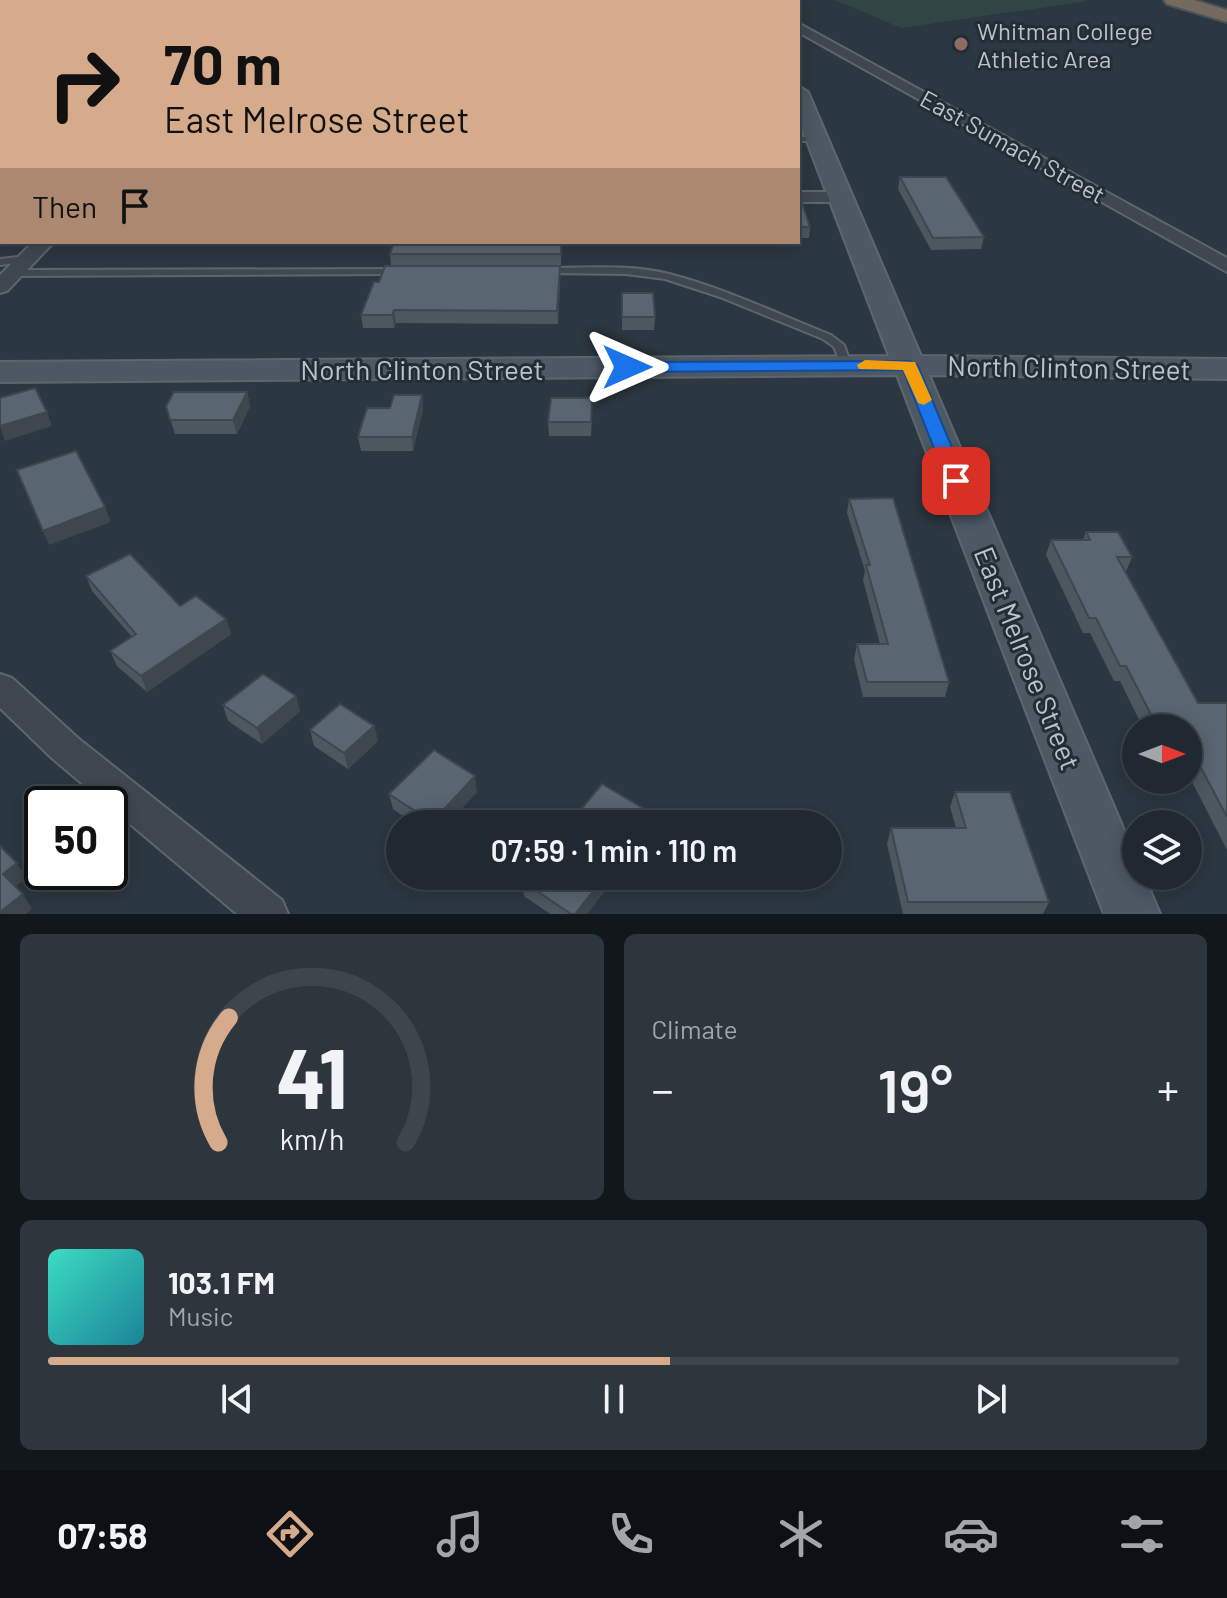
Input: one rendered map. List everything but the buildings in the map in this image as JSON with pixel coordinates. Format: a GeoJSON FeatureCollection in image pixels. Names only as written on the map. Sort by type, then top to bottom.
{"type":"FeatureCollection","features":[{"type":"Feature","properties":{"kind":"highway"},"geometry":{"type":"LineString","coordinates":[[1174,0],[1227,16]]}},
{"type":"Feature","properties":{"kind":"highway"},"geometry":{"type":"LineString","coordinates":[[1202,0],[1227,7]]}},
{"type":"Feature","properties":{"kind":"main road","name":"East Melrose Street"},"geometry":{"type":"LineString","coordinates":[[800,101],[809,139],[843,197],[1132,914]]}},
{"type":"Feature","properties":{"kind":"main road","name":"North Clinton Street"},"geometry":{"type":"LineString","coordinates":[[0,372],[846,365],[1227,369]]}},
{"type":"Feature","properties":{"kind":"street","name":"East Sumach Street"},"geometry":{"type":"LineString","coordinates":[[800,28],[1227,266]]}},
{"type":"Feature","properties":{"kind":"street"},"geometry":{"type":"LineString","coordinates":[[800,197],[843,197]]}},
{"type":"Feature","properties":{"kind":"street"},"geometry":{"type":"LineString","coordinates":[[10,270],[42,244]]}},
{"type":"Feature","properties":{"kind":"street"},"geometry":{"type":"LineString","coordinates":[[1,690],[66,749],[268,914]]}},
{"type":"Feature","properties":{"kind":"lane"},"geometry":{"type":"LineString","coordinates":[[10,270],[406,271]]}},
{"type":"Feature","properties":{"kind":"lane"},"geometry":{"type":"LineString","coordinates":[[531,271],[647,272],[690,282],[827,337],[839,345],[846,365]]}},
{"type":"Feature","properties":{"kind":"green space"},"geometry":{"type":"Polygon","coordinates":[[[835,0],[1086,0],[1088,1],[901,28],[835,0]]]}},
{"type":"Feature","properties":{"kind":"slow traffic"},"geometry":{"type":"LineString","coordinates":[[865,365],[910,366],[924,400]]}},
{"type":"Feature","properties":{"kind":"place","name":"Whitman College Athletic Area"},"geometry":{"type":"Point","coordinates":[961,44]}},
{"type":"Feature","properties":{"kind":"route"},"geometry":{"type":"LineString","coordinates":[[627,367],[910,366],[956,481]]}}]}
